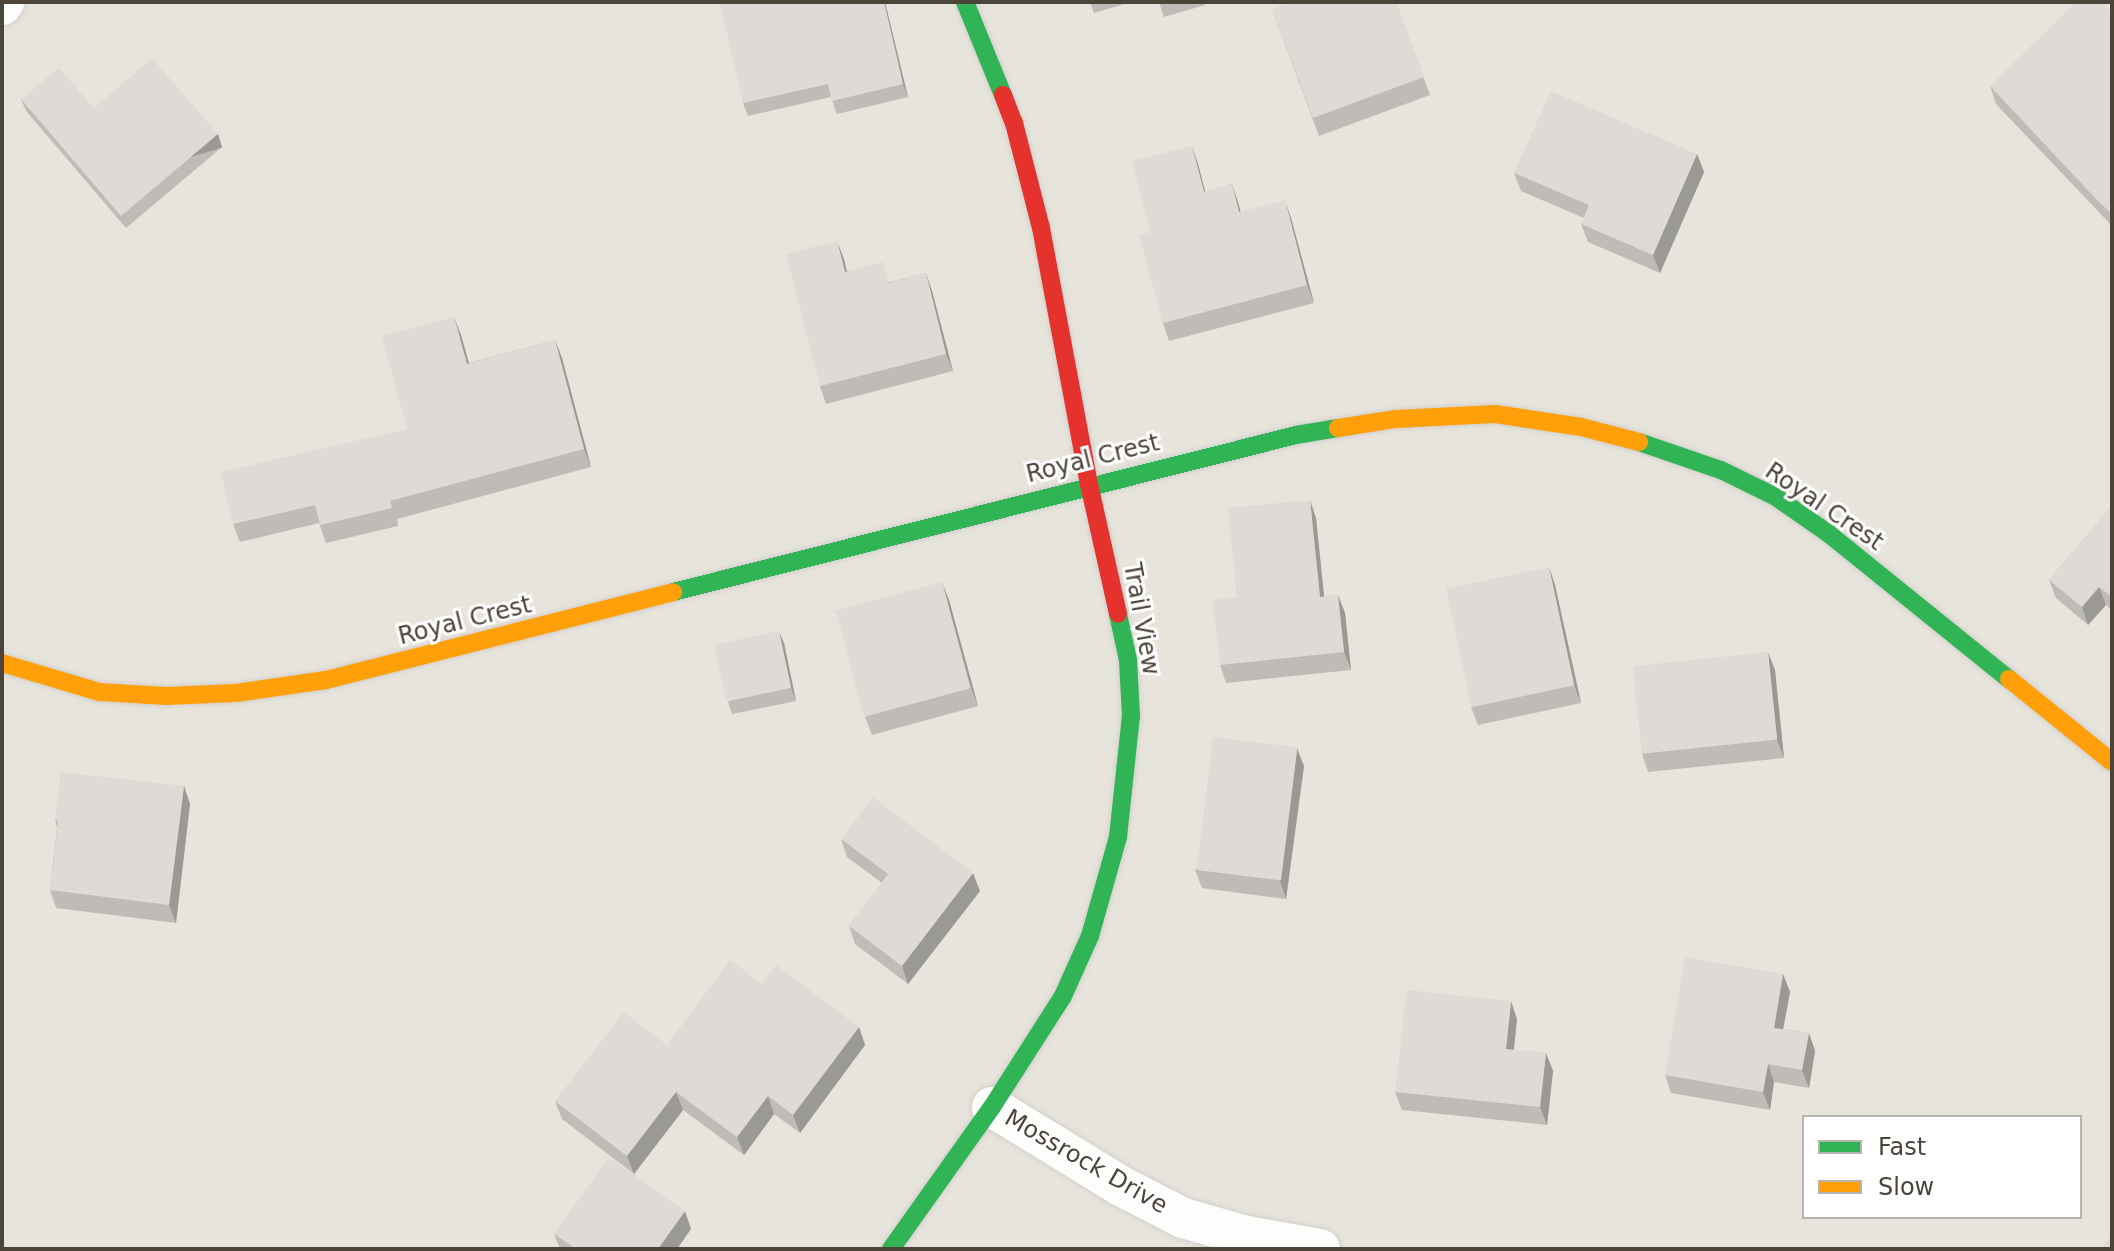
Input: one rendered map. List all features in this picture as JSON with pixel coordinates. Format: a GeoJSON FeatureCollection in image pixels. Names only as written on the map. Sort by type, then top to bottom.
{"type":"FeatureCollection","features":[{"type":"Feature","properties":{"kind":"street","name":"Trail View"},"geometry":{"type":"LineString","coordinates":[[891,1249],[992,1107],[1063,996],[1100,907],[1118,837],[1131,716],[1128,660],[1089,484],[1026,166],[1014,123],[965,2]]}},
{"type":"Feature","properties":{"kind":"street","name":"Royal Crest"},"geometry":{"type":"LineString","coordinates":[[2,663],[99,692],[167,696],[236,693],[326,680],[1089,484],[1296,435],[1396,419],[1495,414],[1581,427],[1657,446],[1721,470],[1776,497],[1829,534],[2112,762]]}},
{"type":"Feature","properties":{"kind":"street","name":"Mossrock Drive"},"geometry":{"type":"LineString","coordinates":[[992,1107],[1121,1186],[1183,1218],[1246,1236],[1320,1249]]}},
{"type":"Feature","properties":{"kind":"shaded area"},"geometry":{"type":"Polygon","coordinates":[[[2,2],[2112,2],[2112,1249],[2,1249],[2,2]]]}},
{"type":"Feature","properties":{"kind":"building"},"geometry":{"type":"Polygon","coordinates":[[[884,2],[903,84],[832,101],[828,84],[743,103],[720,3],[884,2]]]}},
{"type":"Feature","properties":{"kind":"building"},"geometry":{"type":"Polygon","coordinates":[[[1291,2],[1396,2],[1424,77],[1313,118],[1272,9],[1291,2]]]}},
{"type":"Feature","properties":{"kind":"building"},"geometry":{"type":"Polygon","coordinates":[[[2076,2],[2102,2],[2112,12],[2112,214],[1990,86],[2076,2]]]}},
{"type":"Feature","properties":{"kind":"building"},"geometry":{"type":"Polygon","coordinates":[[[152,58],[218,134],[121,216],[21,99],[59,68],[94,108],[152,58]]]}},
{"type":"Feature","properties":{"kind":"building"},"geometry":{"type":"Polygon","coordinates":[[[1551,91],[1697,154],[1653,255],[1581,224],[1589,205],[1514,173],[1551,91]]]}},
{"type":"Feature","properties":{"kind":"building"},"geometry":{"type":"Polygon","coordinates":[[[1192,146],[1204,192],[1232,184],[1239,212],[1285,200],[1307,285],[1163,323],[1139,235],[1151,232],[1132,161],[1192,146]]]}},
{"type":"Feature","properties":{"kind":"building"},"geometry":{"type":"Polygon","coordinates":[[[837,241],[845,272],[883,262],[888,283],[926,273],[946,354],[820,386],[786,254],[837,241]]]}},
{"type":"Feature","properties":{"kind":"building"},"geometry":{"type":"Polygon","coordinates":[[[454,317],[467,364],[555,340],[584,449],[390,501],[392,508],[320,525],[315,505],[233,524],[221,472],[407,429],[382,336],[454,317]]]}},
{"type":"Feature","properties":{"kind":"building"},"geometry":{"type":"Polygon","coordinates":[[[1310,500],[1320,597],[1338,595],[1344,652],[1220,665],[1213,600],[1237,597],[1228,508],[1310,500]]]}},
{"type":"Feature","properties":{"kind":"building"},"geometry":{"type":"Polygon","coordinates":[[[2112,506],[2112,597],[2099,587],[2082,607],[2049,580],[2112,506]]]}},
{"type":"Feature","properties":{"kind":"building"},"geometry":{"type":"Polygon","coordinates":[[[1549,567],[1574,685],[1471,707],[1446,589],[1549,567]]]}},
{"type":"Feature","properties":{"kind":"building"},"geometry":{"type":"Polygon","coordinates":[[[942,582],[970,688],[864,717],[836,610],[942,582]]]}},
{"type":"Feature","properties":{"kind":"building"},"geometry":{"type":"Polygon","coordinates":[[[779,631],[791,688],[727,701],[714,645],[779,631]]]}},
{"type":"Feature","properties":{"kind":"building"},"geometry":{"type":"Polygon","coordinates":[[[1768,652],[1777,740],[1642,754],[1633,666],[1768,652]]]}},
{"type":"Feature","properties":{"kind":"building"},"geometry":{"type":"Polygon","coordinates":[[[1213,737],[1297,747],[1281,880],[1197,870],[1213,737]]]}},
{"type":"Feature","properties":{"kind":"building"},"geometry":{"type":"Polygon","coordinates":[[[61,772],[184,786],[169,905],[50,890],[61,772]]]}},
{"type":"Feature","properties":{"kind":"building"},"geometry":{"type":"Polygon","coordinates":[[[873,797],[973,873],[902,966],[849,926],[888,874],[841,839],[873,797]]]}},
{"type":"Feature","properties":{"kind":"building"},"geometry":{"type":"Polygon","coordinates":[[[1685,957],[1783,974],[1774,1028],[1809,1033],[1802,1070],[1768,1064],[1763,1092],[1665,1075],[1685,957]]]}},
{"type":"Feature","properties":{"kind":"building"},"geometry":{"type":"Polygon","coordinates":[[[730,960],[762,984],[776,965],[859,1027],[793,1115],[768,1096],[737,1137],[676,1092],[627,1156],[555,1101],[624,1012],[667,1045],[730,960]]]}},
{"type":"Feature","properties":{"kind":"building"},"geometry":{"type":"Polygon","coordinates":[[[1407,990],[1511,1001],[1506,1049],[1546,1053],[1540,1107],[1395,1092],[1407,990]]]}},
{"type":"Feature","properties":{"kind":"building"},"geometry":{"type":"Polygon","coordinates":[[[609,1157],[685,1211],[658,1249],[576,1249],[554,1234],[609,1157]]]}},
{"type":"Feature","properties":{"kind":"building"},"geometry":{"type":"Polygon","coordinates":[[[2112,1233],[2112,1249],[2101,1249],[2112,1233]]]}},
{"type":"Feature","properties":{"kind":"traffic: fast"},"geometry":{"type":"LineString","coordinates":[[965,2],[1003,95]]}},
{"type":"Feature","properties":{"kind":"traffic: fast"},"geometry":{"type":"LineString","coordinates":[[673,592],[1296,435],[1338,428]]}},
{"type":"Feature","properties":{"kind":"traffic: fast"},"geometry":{"type":"LineString","coordinates":[[1639,442],[1721,470],[1776,497],[1829,534],[2009,679]]}},
{"type":"Feature","properties":{"kind":"traffic: fast"},"geometry":{"type":"LineString","coordinates":[[891,1249],[992,1107],[1063,996],[1090,936],[1118,837],[1131,716],[1128,660],[1118,614]]}},
{"type":"Feature","properties":{"kind":"traffic: slow"},"geometry":{"type":"LineString","coordinates":[[1338,428],[1396,419],[1495,414],[1581,427],[1639,442]]}},
{"type":"Feature","properties":{"kind":"traffic: slow"},"geometry":{"type":"LineString","coordinates":[[2,663],[99,692],[167,696],[236,693],[326,680],[673,592]]}},
{"type":"Feature","properties":{"kind":"traffic: slow"},"geometry":{"type":"LineString","coordinates":[[2009,679],[2112,762]]}},
{"type":"Feature","properties":{"kind":"traffic: jam"},"geometry":{"type":"LineString","coordinates":[[1003,95],[1014,123],[1041,228],[1089,484],[1118,614]]}}]}
